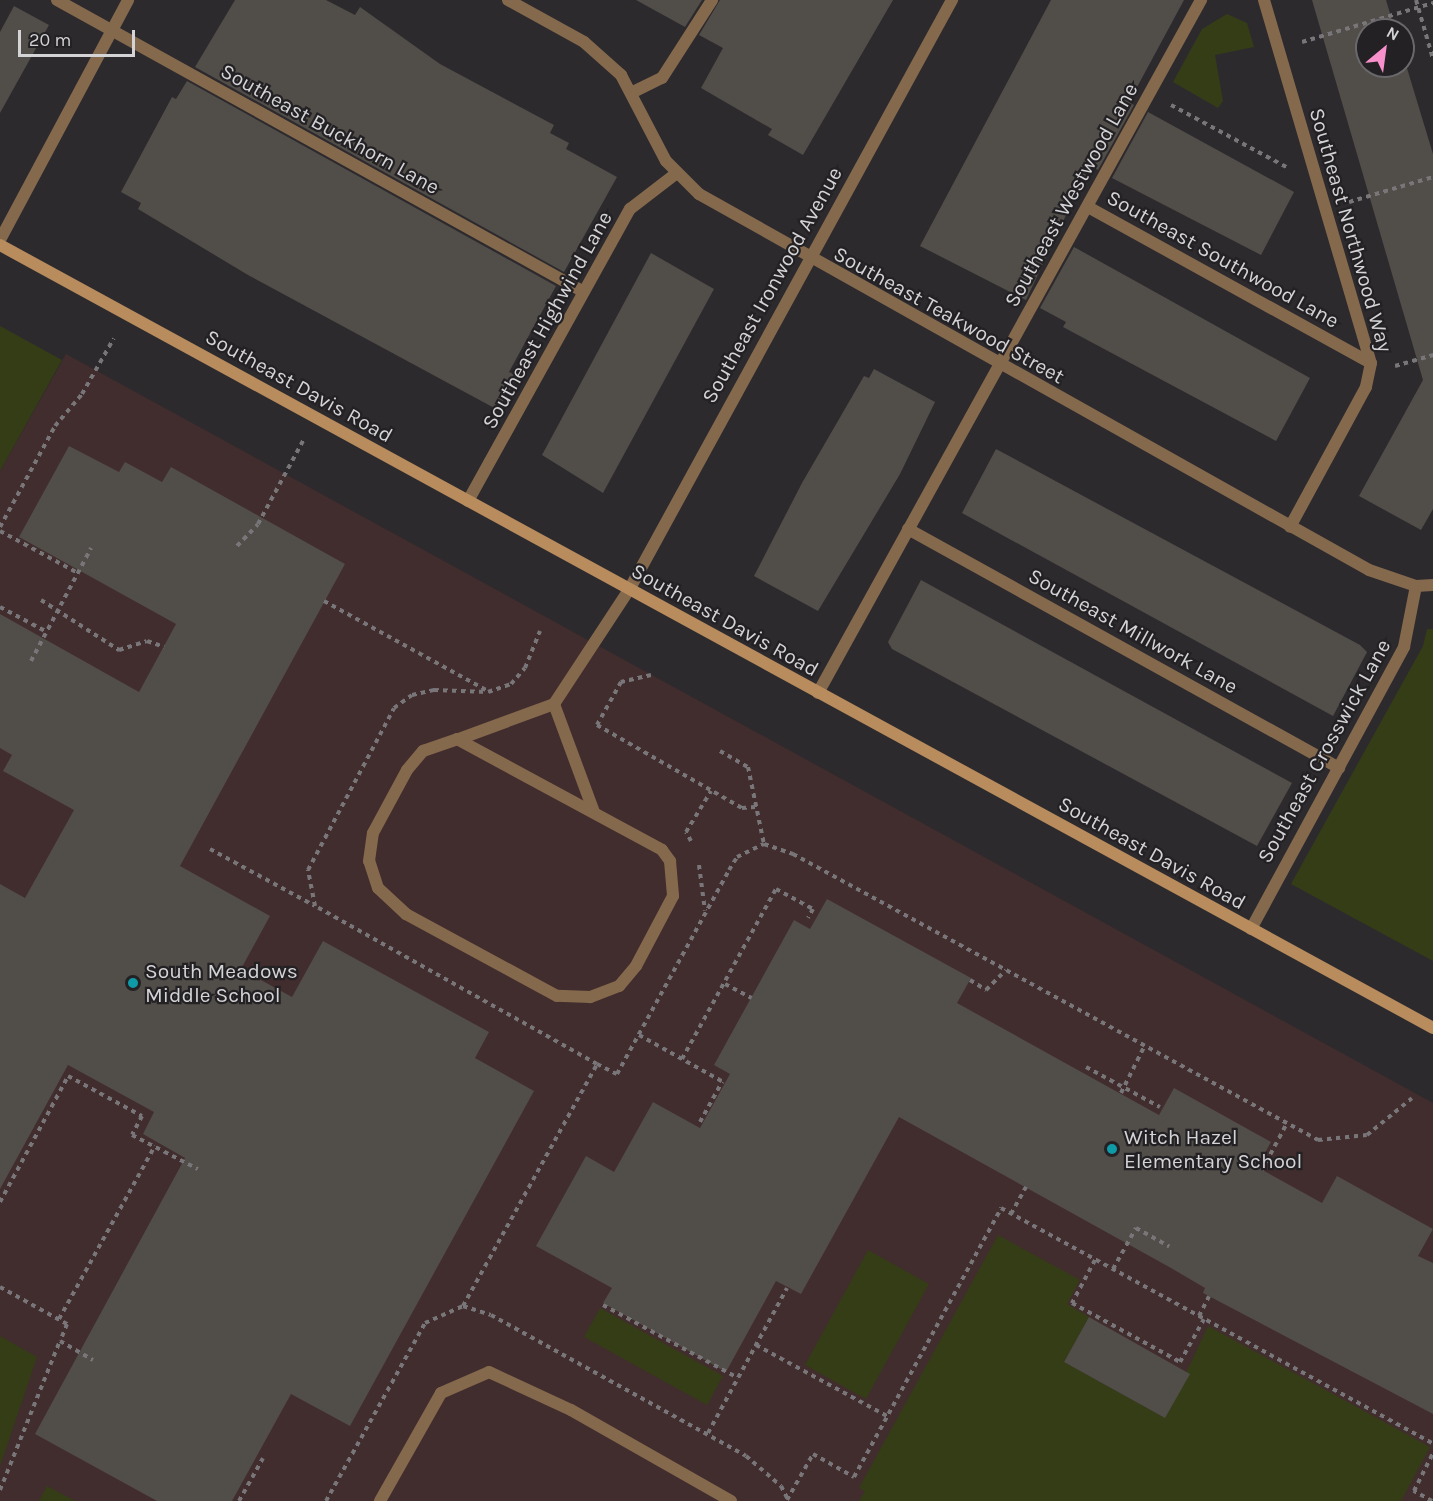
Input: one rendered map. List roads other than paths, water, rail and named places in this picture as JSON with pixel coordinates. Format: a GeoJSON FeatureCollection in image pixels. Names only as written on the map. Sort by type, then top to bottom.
{"type":"FeatureCollection","features":[{"type":"Feature","properties":{"kind":"street","name":"Southeast Buckhorn Lane"},"geometry":{"type":"LineString","coordinates":[[57,0],[584,292]]}},
{"type":"Feature","properties":{"kind":"street"},"geometry":{"type":"LineString","coordinates":[[0,240],[128,0]]}},
{"type":"Feature","properties":{"kind":"street","name":"Southeast Teakwood Street"},"geometry":{"type":"LineString","coordinates":[[508,0],[584,42],[633,92],[677,173],[699,194],[808,259],[998,366],[1368,570],[1416,586],[1433,585]]}},
{"type":"Feature","properties":{"kind":"street"},"geometry":{"type":"LineString","coordinates":[[633,92],[662,78],[712,0]]}},
{"type":"Feature","properties":{"kind":"street","name":"Southeast Ironwood Avenue"},"geometry":{"type":"LineString","coordinates":[[554,704],[598,645],[952,0]]}},
{"type":"Feature","properties":{"kind":"street","name":"Southeast Westwood Lane"},"geometry":{"type":"LineString","coordinates":[[818,693],[1201,0]]}},
{"type":"Feature","properties":{"kind":"street","name":"Southeast Northwood Way"},"geometry":{"type":"LineString","coordinates":[[1264,0],[1371,363],[1366,387],[1290,526]]}},
{"type":"Feature","properties":{"kind":"street","name":"Southeast Highwind Lane"},"geometry":{"type":"LineString","coordinates":[[468,501],[630,209],[677,173]]}},
{"type":"Feature","properties":{"kind":"street","name":"Southeast Southwood Lane"},"geometry":{"type":"LineString","coordinates":[[1088,207],[1371,363]]}},
{"type":"Feature","properties":{"kind":"street","name":"Southeast Davis Road"},"geometry":{"type":"LineString","coordinates":[[0,244],[1433,1028]]}},
{"type":"Feature","properties":{"kind":"street","name":"Southeast Millwork Lane"},"geometry":{"type":"LineString","coordinates":[[909,529],[1339,768]]}},
{"type":"Feature","properties":{"kind":"street","name":"Southeast Crosswick Lane"},"geometry":{"type":"LineString","coordinates":[[1251,929],[1404,647],[1416,586]]}},
{"type":"Feature","properties":{"kind":"street"},"geometry":{"type":"LineString","coordinates":[[457,739],[662,850],[670,861],[675,888],[628,977],[599,995],[568,998],[406,914],[384,896],[372,874],[373,833],[407,770],[423,750],[554,704],[594,812]]}},
{"type":"Feature","properties":{"kind":"street"},"geometry":{"type":"LineString","coordinates":[[380,1501],[441,1393],[489,1372],[561,1405],[731,1501]]}},
{"type":"Feature","properties":{"kind":"place","name":"South Meadows Middle School"},"geometry":{"type":"Point","coordinates":[133,983]}},
{"type":"Feature","properties":{"kind":"place","name":"Witch Hazel Elementary School"},"geometry":{"type":"Point","coordinates":[1112,1149]}}]}
